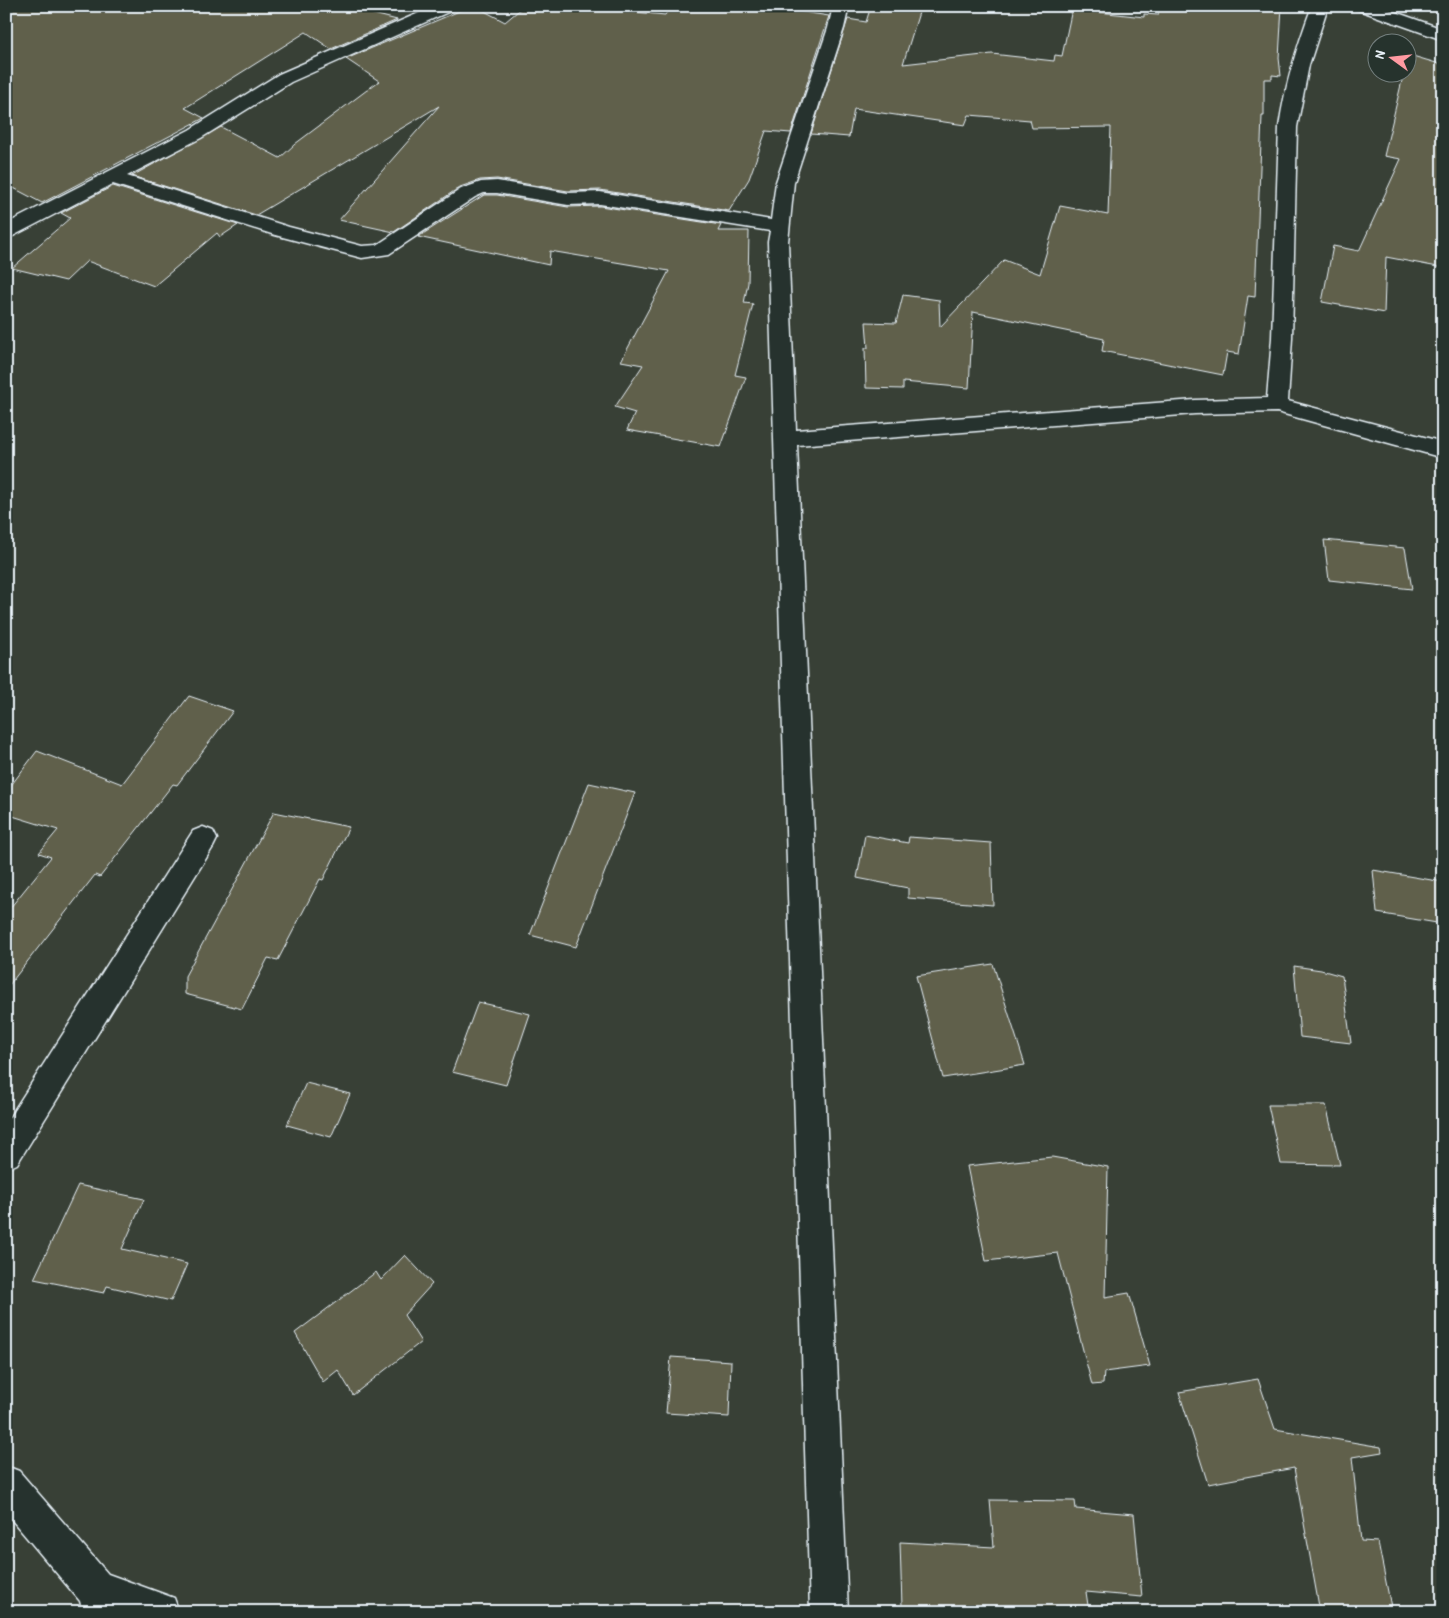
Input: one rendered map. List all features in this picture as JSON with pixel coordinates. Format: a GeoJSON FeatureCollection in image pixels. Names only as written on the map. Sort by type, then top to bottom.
{"type":"FeatureCollection","features":[{"type":"Feature","properties":{"kind":"street"},"geometry":{"type":"LineString","coordinates":[[6,232],[195,134],[285,78],[449,6]]}},
{"type":"Feature","properties":{"kind":"street"},"geometry":{"type":"LineString","coordinates":[[829,1612],[778,242],[785,182],[836,28],[841,6]]}},
{"type":"Feature","properties":{"kind":"street"},"geometry":{"type":"LineString","coordinates":[[1277,405],[1282,338],[1288,127],[1291,97],[1300,61],[1320,6]]}},
{"type":"Feature","properties":{"kind":"street"},"geometry":{"type":"LineString","coordinates":[[1362,6],[1443,35]]}},
{"type":"Feature","properties":{"kind":"street"},"geometry":{"type":"LineString","coordinates":[[110,178],[282,231],[362,252],[382,250],[468,193],[481,188],[497,187],[568,199],[600,198],[779,227]]}},
{"type":"Feature","properties":{"kind":"street"},"geometry":{"type":"LineString","coordinates":[[785,438],[1195,407],[1277,405],[1443,450]]}},
{"type":"Feature","properties":{"kind":"street"},"geometry":{"type":"LineString","coordinates":[[6,1153],[204,839]]}},
{"type":"Feature","properties":{"kind":"street"},"geometry":{"type":"LineString","coordinates":[[6,1484],[100,1600],[160,1612]]}},
{"type":"Feature","properties":{"kind":"building"},"geometry":{"type":"Polygon","coordinates":[[[6,6],[347,6],[397,20],[331,49],[306,32],[185,108],[204,118],[42,203],[6,184],[6,6]]]}},
{"type":"Feature","properties":{"kind":"building"},"geometry":{"type":"Polygon","coordinates":[[[471,6],[475,6],[505,22],[524,6],[576,6],[665,15],[671,6],[765,6],[829,16],[791,133],[766,131],[749,179],[729,211],[600,190],[568,191],[497,179],[480,180],[460,187],[394,232],[339,220],[439,106],[256,215],[132,176],[221,127],[280,158],[295,144],[379,81],[346,59],[471,6]]]}},
{"type":"Feature","properties":{"kind":"building"},"geometry":{"type":"Polygon","coordinates":[[[871,6],[921,6],[903,64],[992,54],[1054,61],[1055,55],[1062,56],[1072,9],[1144,17],[1144,14],[1158,15],[1159,6],[1209,11],[1209,6],[1282,6],[1279,58],[1281,76],[1272,75],[1272,79],[1264,79],[1264,116],[1262,116],[1255,297],[1248,296],[1239,354],[1227,352],[1223,375],[1102,351],[1104,339],[973,312],[969,388],[903,382],[903,389],[866,388],[865,348],[868,348],[866,322],[896,323],[903,295],[939,300],[940,327],[1004,260],[1040,274],[1060,206],[1108,215],[1111,127],[1032,128],[1030,120],[969,115],[965,125],[854,109],[849,137],[811,134],[848,19],[866,22],[871,6]]]}},
{"type":"Feature","properties":{"kind":"building"},"geometry":{"type":"Polygon","coordinates":[[[1416,57],[1443,65],[1443,268],[1386,257],[1384,313],[1322,302],[1333,246],[1359,251],[1401,159],[1384,156],[1402,82],[1416,82],[1416,57]]]}},
{"type":"Feature","properties":{"kind":"building"},"geometry":{"type":"Polygon","coordinates":[[[113,186],[238,225],[220,237],[217,233],[154,286],[87,261],[66,281],[12,268],[70,218],[61,213],[113,186]]]}},
{"type":"Feature","properties":{"kind":"building"},"geometry":{"type":"Polygon","coordinates":[[[484,195],[497,195],[568,207],[600,206],[721,225],[718,231],[749,231],[748,283],[744,303],[753,304],[735,375],[746,377],[721,447],[627,430],[635,413],[615,407],[643,365],[621,361],[669,271],[550,251],[549,265],[418,237],[484,195]]]}},
{"type":"Feature","properties":{"kind":"building"},"geometry":{"type":"Polygon","coordinates":[[[1324,540],[1405,548],[1412,589],[1329,580],[1324,540]]]}},
{"type":"Feature","properties":{"kind":"building"},"geometry":{"type":"Polygon","coordinates":[[[189,696],[233,711],[177,785],[173,784],[100,877],[95,875],[6,989],[6,913],[51,857],[39,853],[58,830],[6,814],[6,792],[37,751],[122,784],[189,696]]]}},
{"type":"Feature","properties":{"kind":"building"},"geometry":{"type":"Polygon","coordinates":[[[589,783],[635,793],[576,947],[530,935],[589,783]]]}},
{"type":"Feature","properties":{"kind":"building"},"geometry":{"type":"Polygon","coordinates":[[[274,812],[349,827],[323,880],[320,879],[278,960],[268,958],[242,1009],[185,994],[185,976],[274,812]]]}},
{"type":"Feature","properties":{"kind":"building"},"geometry":{"type":"Polygon","coordinates":[[[865,835],[908,843],[909,837],[991,843],[993,905],[908,898],[908,888],[857,878],[865,835]]]}},
{"type":"Feature","properties":{"kind":"building"},"geometry":{"type":"Polygon","coordinates":[[[1373,870],[1443,882],[1443,924],[1377,913],[1373,870]]]}},
{"type":"Feature","properties":{"kind":"building"},"geometry":{"type":"Polygon","coordinates":[[[993,964],[1025,1065],[943,1078],[916,976],[993,964]]]}},
{"type":"Feature","properties":{"kind":"building"},"geometry":{"type":"Polygon","coordinates":[[[1294,966],[1321,970],[1342,976],[1351,1043],[1300,1037],[1294,966]]]}},
{"type":"Feature","properties":{"kind":"building"},"geometry":{"type":"Polygon","coordinates":[[[478,1002],[530,1014],[506,1085],[452,1072],[478,1002]]]}},
{"type":"Feature","properties":{"kind":"building"},"geometry":{"type":"Polygon","coordinates":[[[306,1083],[350,1094],[331,1137],[287,1125],[306,1083]]]}},
{"type":"Feature","properties":{"kind":"building"},"geometry":{"type":"Polygon","coordinates":[[[1268,1105],[1326,1105],[1340,1165],[1281,1164],[1268,1105]]]}},
{"type":"Feature","properties":{"kind":"building"},"geometry":{"type":"Polygon","coordinates":[[[1052,1157],[1108,1167],[1105,1297],[1129,1293],[1150,1366],[1104,1372],[1103,1384],[1092,1385],[1058,1253],[986,1261],[967,1166],[1052,1157]]]}},
{"type":"Feature","properties":{"kind":"building"},"geometry":{"type":"Polygon","coordinates":[[[78,1185],[144,1199],[122,1249],[187,1264],[171,1301],[107,1286],[104,1293],[34,1279],[78,1185]]]}},
{"type":"Feature","properties":{"kind":"building"},"geometry":{"type":"Polygon","coordinates":[[[405,1255],[432,1284],[404,1315],[421,1342],[353,1395],[338,1370],[323,1382],[295,1333],[376,1272],[381,1280],[405,1255]]]}},
{"type":"Feature","properties":{"kind":"building"},"geometry":{"type":"Polygon","coordinates":[[[671,1357],[731,1361],[729,1417],[666,1413],[671,1357]]]}},
{"type":"Feature","properties":{"kind":"building"},"geometry":{"type":"Polygon","coordinates":[[[1258,1379],[1275,1429],[1381,1447],[1382,1452],[1352,1457],[1361,1541],[1378,1542],[1392,1612],[1320,1612],[1294,1468],[1208,1484],[1179,1392],[1258,1379]]]}},
{"type":"Feature","properties":{"kind":"building"},"geometry":{"type":"Polygon","coordinates":[[[990,1500],[1075,1501],[1076,1509],[1134,1514],[1142,1597],[1086,1592],[1089,1612],[967,1612],[902,1607],[900,1542],[994,1547],[990,1500]]]}}]}
